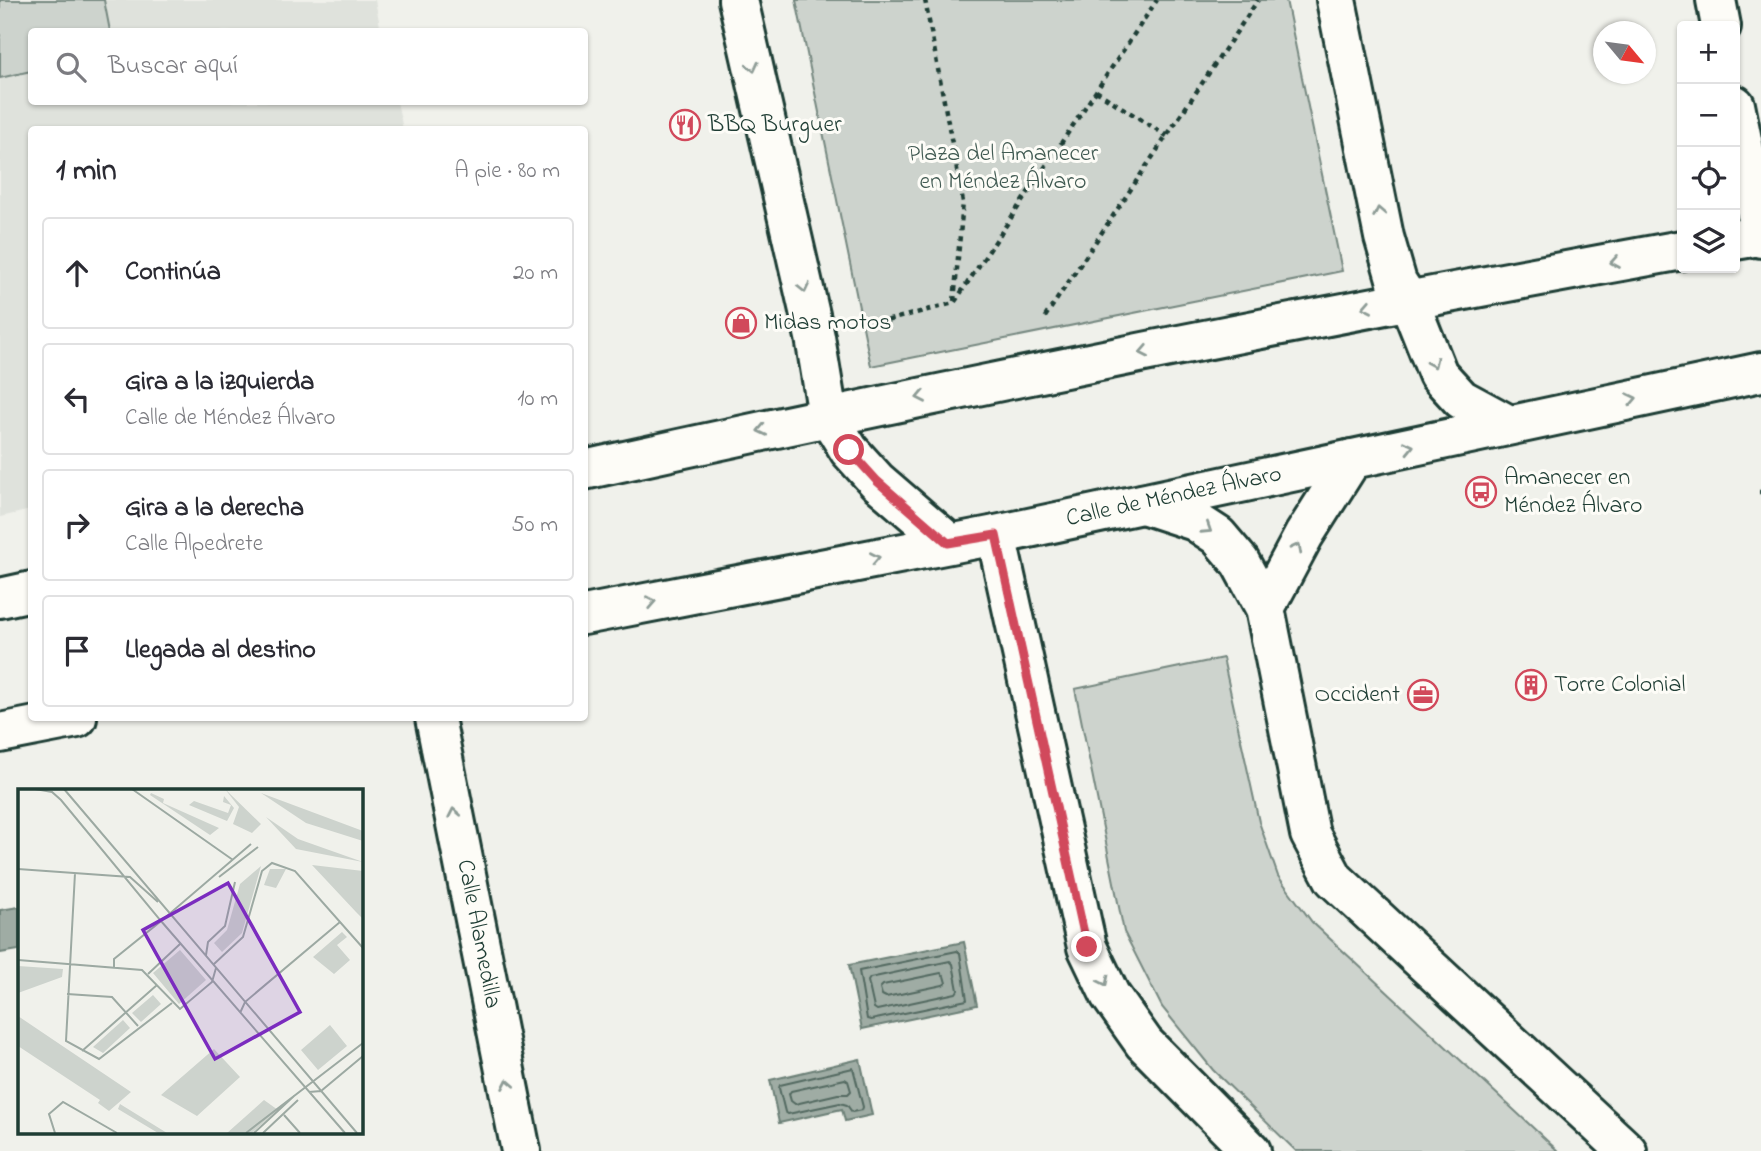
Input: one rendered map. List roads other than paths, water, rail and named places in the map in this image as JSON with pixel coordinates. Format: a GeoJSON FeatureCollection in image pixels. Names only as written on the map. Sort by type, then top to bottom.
{"type":"FeatureCollection","features":[{"type":"Feature","properties":{"kind":"main road"},"geometry":{"type":"LineString","coordinates":[[738,0],[815,337],[828,416],[849,450],[877,481],[948,543]]}},
{"type":"Feature","properties":{"kind":"main road"},"geometry":{"type":"LineString","coordinates":[[1336,0],[1384,237],[1397,282],[1408,299],[1438,374],[1461,399],[1509,425]]}},
{"type":"Feature","properties":{"kind":"main road"},"geometry":{"type":"LineString","coordinates":[[1716,0],[1719,21]]}},
{"type":"Feature","properties":{"kind":"main road"},"geometry":{"type":"LineString","coordinates":[[1740,139],[1754,237]]}},
{"type":"Feature","properties":{"kind":"main road"},"geometry":{"type":"LineString","coordinates":[[588,469],[828,416],[1408,299],[1677,251]]}},
{"type":"Feature","properties":{"kind":"main road","name":"Calle de Méndez Álvaro"},"geometry":{"type":"LineString","coordinates":[[588,614],[996,535],[1761,372]]}},
{"type":"Feature","properties":{"kind":"main road"},"geometry":{"type":"LineString","coordinates":[[1265,608],[1304,535],[1352,460]]}},
{"type":"Feature","properties":{"kind":"main road"},"geometry":{"type":"LineString","coordinates":[[1143,504],[1195,521],[1218,536],[1240,562],[1265,608],[1310,834],[1334,879],[1628,1151]]}},
{"type":"Feature","properties":{"kind":"main road"},"geometry":{"type":"LineString","coordinates":[[996,535],[1087,947],[1110,995],[1144,1044],[1251,1151]]}},
{"type":"Feature","properties":{"kind":"main road"},"geometry":{"type":"LineString","coordinates":[[0,598],[28,592]]}},
{"type":"Feature","properties":{"kind":"main road"},"geometry":{"type":"LineString","coordinates":[[0,733],[62,721]]}},
{"type":"Feature","properties":{"kind":"main road","name":"Calle Alamedilla"},"geometry":{"type":"LineString","coordinates":[[436,721],[522,1151]]}},
{"type":"Feature","properties":{"kind":"water"},"geometry":{"type":"Polygon","coordinates":[[[18,907],[18,950],[0,953],[0,910],[18,907]]]}},
{"type":"Feature","properties":{"kind":"water"},"geometry":{"type":"Polygon","coordinates":[[[964,942],[977,1005],[862,1029],[849,965],[964,942]]]}},
{"type":"Feature","properties":{"kind":"water"},"geometry":{"type":"Polygon","coordinates":[[[860,1059],[872,1115],[845,1121],[842,1109],[779,1123],[770,1080],[860,1059]]]}},
{"type":"Feature","properties":{"kind":"place","name":"BBQ Burguer"},"geometry":{"type":"Point","coordinates":[685,125]}},
{"type":"Feature","properties":{"kind":"place","name":"Midas motos"},"geometry":{"type":"Point","coordinates":[741,323]}},
{"type":"Feature","properties":{"kind":"place","name":"Amanecer en Méndez Álvaro"},"geometry":{"type":"Point","coordinates":[1481,492]}},
{"type":"Feature","properties":{"kind":"place","name":"Torre Colonial"},"geometry":{"type":"Point","coordinates":[1531,685]}},
{"type":"Feature","properties":{"kind":"place","name":"Occident"},"geometry":{"type":"Point","coordinates":[1423,695]}},
{"type":"Feature","properties":{"kind":"park label","name":"Plaza del Amanecer en Méndez Álvaro"},"geometry":{"type":"Point","coordinates":[1003,168]}}]}
